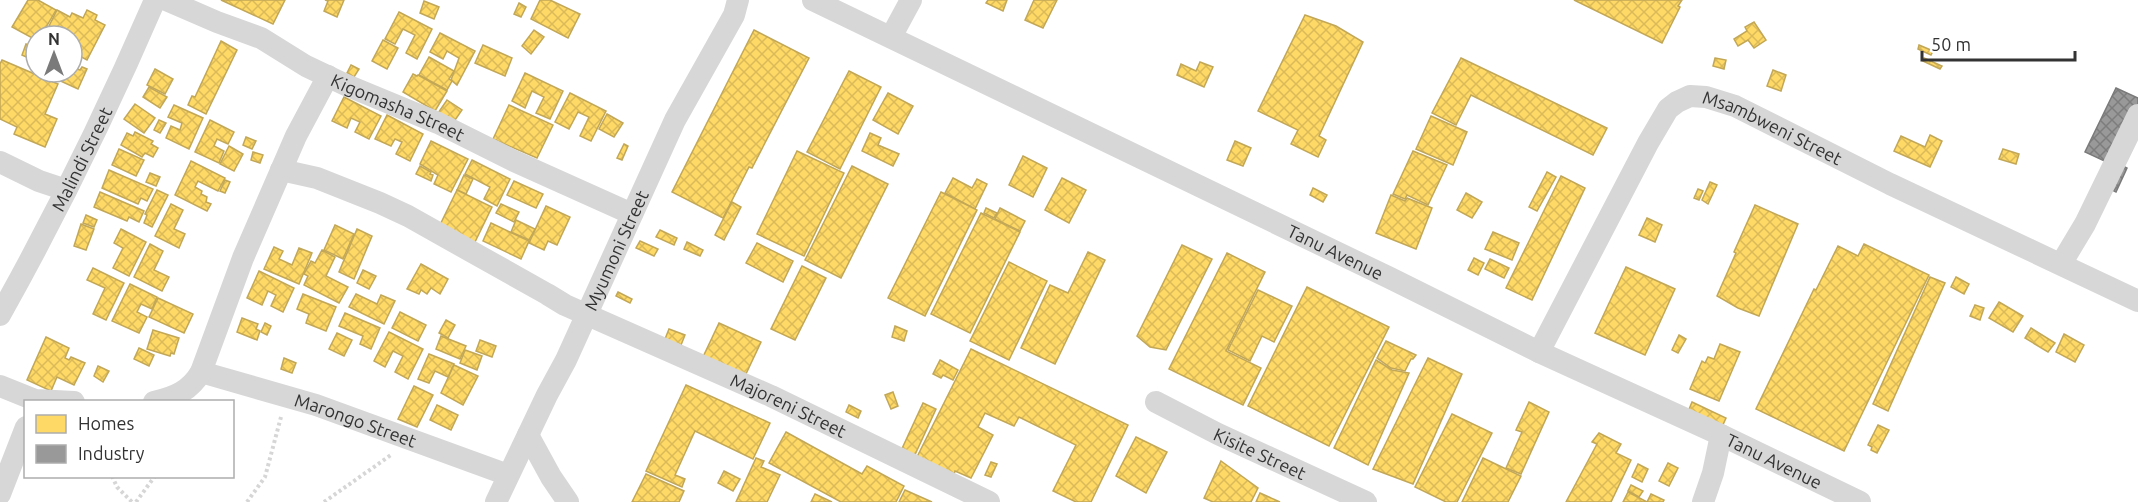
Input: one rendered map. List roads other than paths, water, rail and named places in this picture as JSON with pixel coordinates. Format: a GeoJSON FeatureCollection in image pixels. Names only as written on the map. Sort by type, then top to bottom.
{"type":"FeatureCollection","features":[{"type":"Feature","properties":{"kind":"street","name":"Malindi Street"},"geometry":{"type":"LineString","coordinates":[[0,315],[66,190],[155,0]]}},
{"type":"Feature","properties":{"kind":"street","name":"Kigomasha Street"},"geometry":{"type":"LineString","coordinates":[[166,0],[261,38],[306,66],[429,119],[514,161],[632,214]]}},
{"type":"Feature","properties":{"kind":"street","name":"Myumoni Street"},"geometry":{"type":"LineString","coordinates":[[496,502],[586,315],[675,120],[734,15],[738,0]]}},
{"type":"Feature","properties":{"kind":"street","name":"Tanu Avenue"},"geometry":{"type":"LineString","coordinates":[[813,0],[1539,352],[1721,435],[1860,502]]}},
{"type":"Feature","properties":{"kind":"street"},"geometry":{"type":"LineString","coordinates":[[891,37],[912,0]]}},
{"type":"Feature","properties":{"kind":"street"},"geometry":{"type":"LineString","coordinates":[[162,400],[189,388],[201,372],[243,258],[281,170],[328,76]]}},
{"type":"Feature","properties":{"kind":"street","name":"Msambweni Street"},"geometry":{"type":"LineString","coordinates":[[1539,352],[1668,109],[1690,96],[1706,97],[1735,106],[1890,184],[2138,301]]}},
{"type":"Feature","properties":{"kind":"street"},"geometry":{"type":"LineString","coordinates":[[2061,264],[2085,224],[2138,115]]}},
{"type":"Feature","properties":{"kind":"street"},"geometry":{"type":"LineString","coordinates":[[0,162],[39,181],[66,190]]}},
{"type":"Feature","properties":{"kind":"street","name":"Majoreni Street"},"geometry":{"type":"LineString","coordinates":[[281,170],[316,178],[399,212],[565,305],[771,396],[989,502]]}},
{"type":"Feature","properties":{"kind":"street","name":"Marongo Street"},"geometry":{"type":"LineString","coordinates":[[201,372],[316,405],[508,475]]}},
{"type":"Feature","properties":{"kind":"street"},"geometry":{"type":"LineString","coordinates":[[0,386],[33,400]]}},
{"type":"Feature","properties":{"kind":"street","name":"Kisite Street"},"geometry":{"type":"LineString","coordinates":[[1156,402],[1218,434],[1366,502]]}},
{"type":"Feature","properties":{"kind":"street"},"geometry":{"type":"LineString","coordinates":[[0,494],[24,432]]}},
{"type":"Feature","properties":{"kind":"street"},"geometry":{"type":"LineString","coordinates":[[528,435],[568,502]]}},
{"type":"Feature","properties":{"kind":"street"},"geometry":{"type":"LineString","coordinates":[[1703,502],[1713,473],[1721,435]]}}]}
